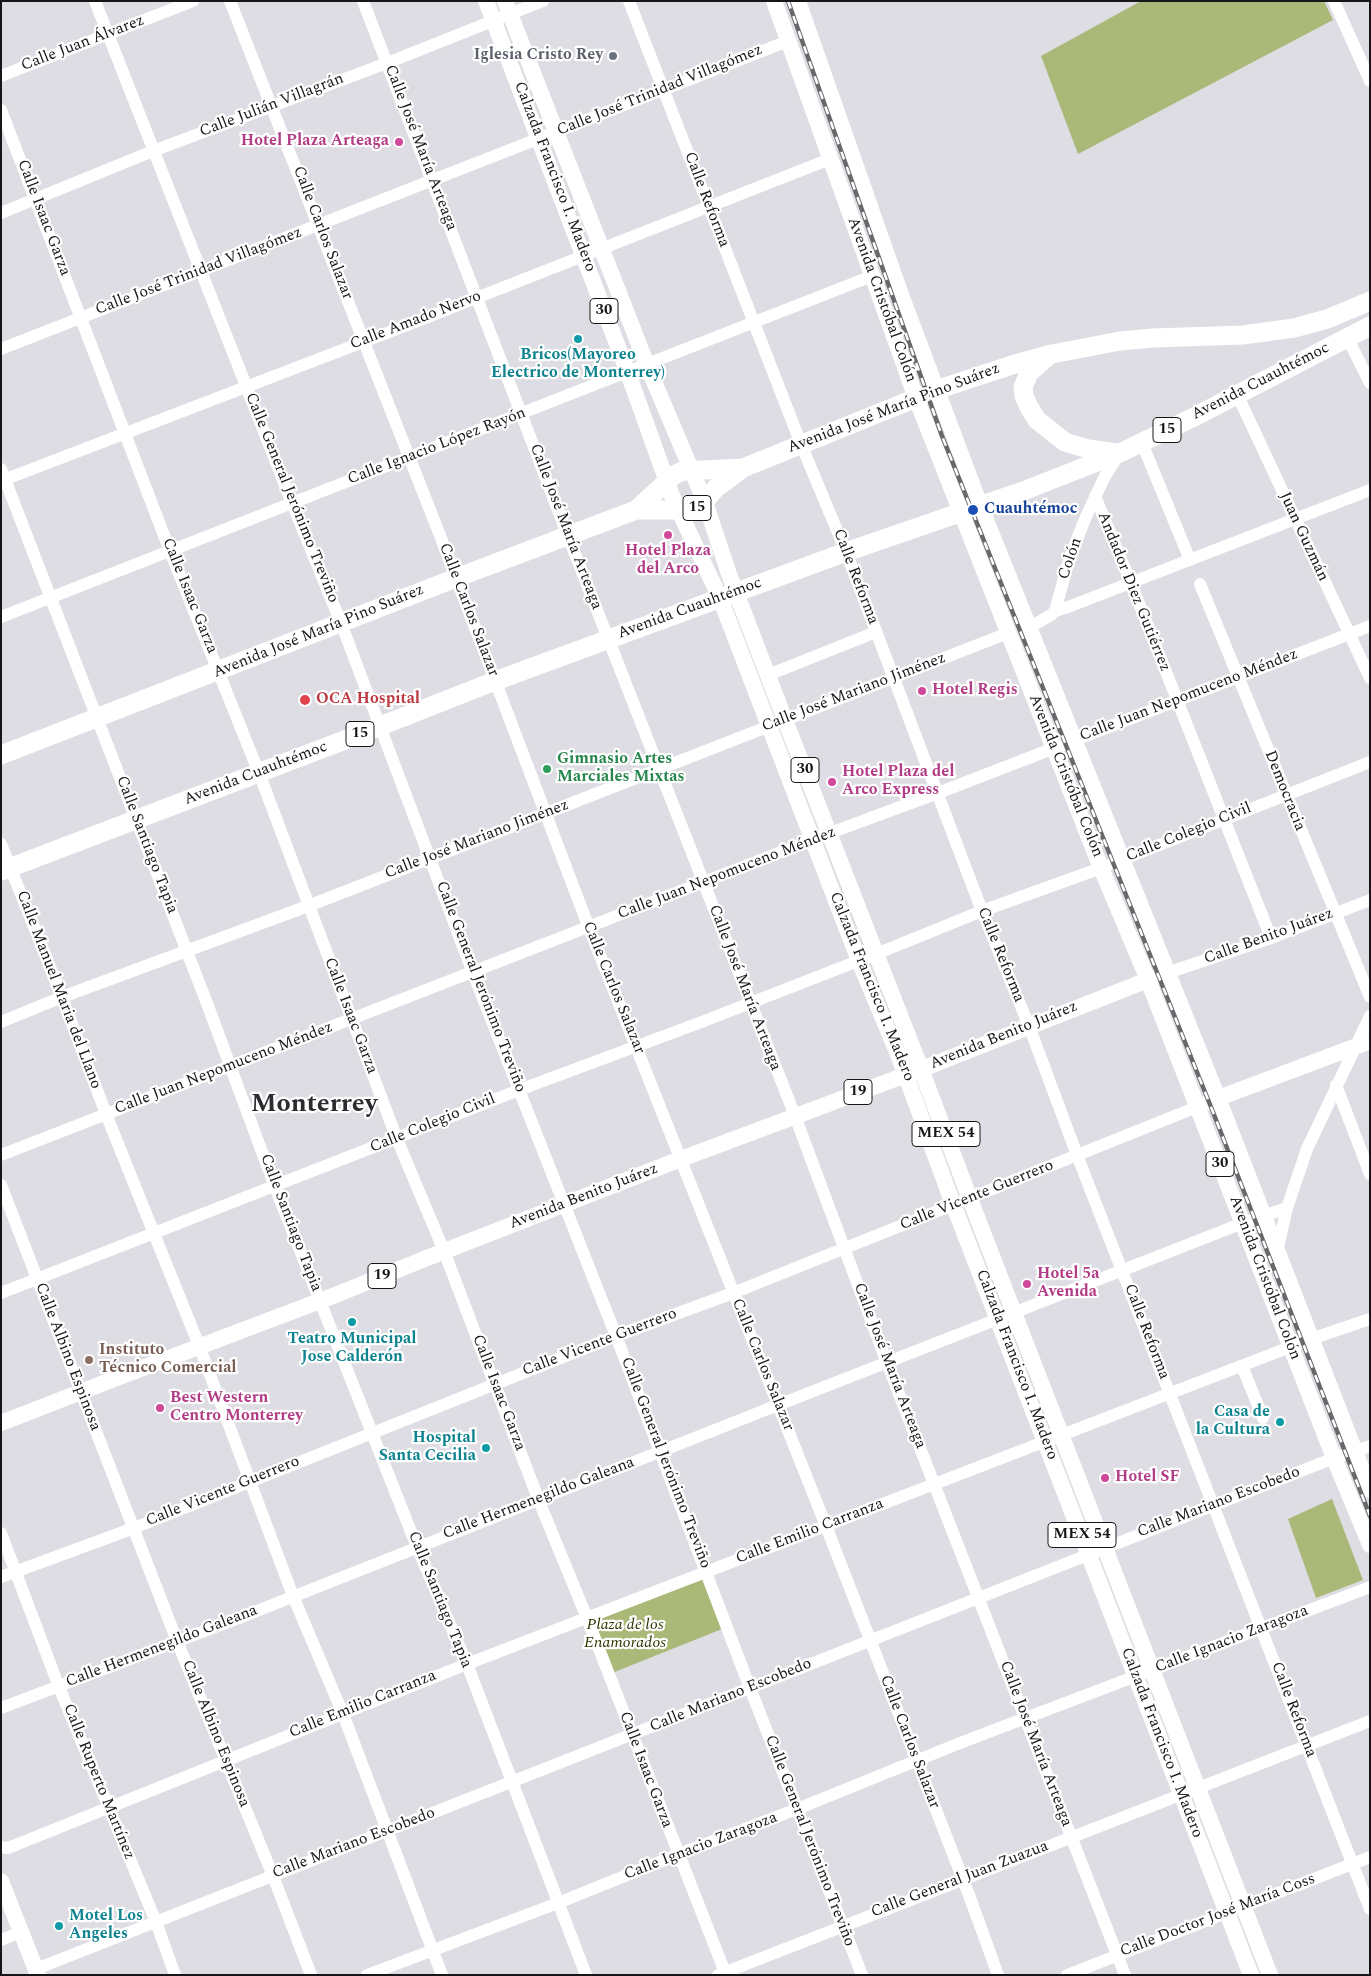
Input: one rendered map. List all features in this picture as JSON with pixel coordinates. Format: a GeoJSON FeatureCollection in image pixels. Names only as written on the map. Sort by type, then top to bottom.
{"type":"FeatureCollection","features":[{"type":"Feature","properties":{"kind":"highway","name":"Avenida José María Pino Suárez"},"geometry":{"type":"LineString","coordinates":[[636,510],[678,511],[692,510],[700,507],[716,488],[742,468],[936,390],[998,369],[1052,354],[1139,339],[1273,332],[1314,324],[1370,301]]}},
{"type":"Feature","properties":{"kind":"highway","name":"Avenida Cuauhtémoc"},"geometry":{"type":"LineString","coordinates":[[6,869],[495,681],[846,552],[1023,491],[1120,453],[1370,326]]}},
{"type":"Feature","properties":{"kind":"highway"},"geometry":{"type":"LineString","coordinates":[[1052,354],[1034,367],[1025,379],[1023,387],[1024,396],[1029,407],[1044,427],[1065,442],[1088,449],[1120,453]]}},
{"type":"Feature","properties":{"kind":"highway","name":"Avenida José María Pino Suárez"},"geometry":{"type":"LineString","coordinates":[[1,756],[456,578],[636,510],[674,475],[683,471],[742,468]]}},
{"type":"Feature","properties":{"kind":"main road","name":"Calzada Francisco I. Madero"},"geometry":{"type":"LineString","coordinates":[[486,1],[540,138],[628,373],[666,482],[678,511],[728,595],[768,675],[777,723],[830,833],[922,1069],[970,1199],[1046,1442],[1250,1975]]}},
{"type":"Feature","properties":{"kind":"main road","name":"Avenida Cristóbal Colón"},"geometry":{"type":"LineString","coordinates":[[774,1],[916,398],[1101,868],[1148,980],[1334,1458],[1370,1545]]}},
{"type":"Feature","properties":{"kind":"main road","name":"Avenida Cristóbal Colón"},"geometry":{"type":"LineString","coordinates":[[798,1],[936,390],[980,505],[1218,1098],[1277,1252]]}},
{"type":"Feature","properties":{"kind":"main road","name":"Calzada Francisco I. Madero"},"geometry":{"type":"LineString","coordinates":[[508,8],[647,365],[705,502],[728,595],[777,723],[813,840],[859,961],[906,1075],[954,1205],[1062,1436],[1270,1975]]}},
{"type":"Feature","properties":{"kind":"main road","name":"Avenida Benito Juárez"},"geometry":{"type":"LineString","coordinates":[[1,1424],[80,1392],[321,1301],[681,1159],[922,1069],[1167,973]]}},
{"type":"Feature","properties":{"kind":"main road"},"geometry":{"type":"LineString","coordinates":[[1197,1107],[1370,1040]]}},
{"type":"Feature","properties":{"kind":"main road","name":"30"},"geometry":{"type":"LineString","coordinates":[[1277,1252],[1311,1339],[1362,1449],[1370,1490]]}},
{"type":"Feature","properties":{"kind":"main road"},"geometry":{"type":"LineString","coordinates":[[1,1881],[37,1972]]}},
{"type":"Feature","properties":{"kind":"street","name":"Calle General Jerónimo Treviño"},"geometry":{"type":"LineString","coordinates":[[94,1],[341,623],[473,973],[616,1336],[862,1975]]}},
{"type":"Feature","properties":{"kind":"street","name":"Calle Juan Álvarez"},"geometry":{"type":"LineString","coordinates":[[1,76],[194,1]]}},
{"type":"Feature","properties":{"kind":"street","name":"Calle Carlos Salazar"},"geometry":{"type":"LineString","coordinates":[[230,1],[456,578],[589,928],[963,1878],[998,1975]]}},
{"type":"Feature","properties":{"kind":"street","name":"Calle José María Arteaga"},"geometry":{"type":"LineString","coordinates":[[363,1],[568,536],[795,1116],[887,1363],[1125,1975]]}},
{"type":"Feature","properties":{"kind":"street","name":"Calle Julián Villagrán"},"geometry":{"type":"LineString","coordinates":[[1,213],[153,151],[494,21],[508,8],[543,1]]}},
{"type":"Feature","properties":{"kind":"street","name":"Calle Reforma"},"geometry":{"type":"LineString","coordinates":[[629,1],[801,444],[846,552],[982,911],[1030,1026],[1077,1155],[1370,1909]]}},
{"type":"Feature","properties":{"kind":"street"},"geometry":{"type":"LineString","coordinates":[[1334,1],[1370,81]]}},
{"type":"Feature","properties":{"kind":"street","name":"Calle José Trinidad Villagómez"},"geometry":{"type":"LineString","coordinates":[[1,349],[788,41]]}},
{"type":"Feature","properties":{"kind":"street","name":"Calle Isaac Garza"},"geometry":{"type":"LineString","coordinates":[[1,110],[170,551],[259,773],[397,1139],[444,1251],[539,1501],[679,1854],[723,1974]]}},
{"type":"Feature","properties":{"kind":"street","name":"Calle Amado Nervo"},"geometry":{"type":"LineString","coordinates":[[3,477],[125,433],[477,298],[830,159]]}},
{"type":"Feature","properties":{"kind":"street","name":"Calle Ignacio López Rayón"},"geometry":{"type":"LineString","coordinates":[[1,617],[522,415],[872,276]]}},
{"type":"Feature","properties":{"kind":"street"},"geometry":{"type":"LineString","coordinates":[[1347,337],[1370,383]]}},
{"type":"Feature","properties":{"kind":"street","name":"Juan Guzmán"},"geometry":{"type":"LineString","coordinates":[[1237,394],[1370,678]]}},
{"type":"Feature","properties":{"kind":"street"},"geometry":{"type":"LineString","coordinates":[[1142,443],[1190,560]]}},
{"type":"Feature","properties":{"kind":"street","name":"Colón"},"geometry":{"type":"LineString","coordinates":[[1055,610],[1069,560],[1095,496],[1120,453]]}},
{"type":"Feature","properties":{"kind":"street","name":"Calle Santiago Tapia"},"geometry":{"type":"LineString","coordinates":[[3,477],[52,598],[275,1187],[417,1547],[466,1664],[586,1975]]}},
{"type":"Feature","properties":{"kind":"street"},"geometry":{"type":"LineString","coordinates":[[1028,628],[1051,615],[1055,610],[1068,607],[1131,583],[1370,490]]}},
{"type":"Feature","properties":{"kind":"street","name":"Andador Diez Gutiérrez"},"geometry":{"type":"LineString","coordinates":[[1095,496],[1271,938]]}},
{"type":"Feature","properties":{"kind":"street","name":"Democracia"},"geometry":{"type":"LineString","coordinates":[[1200,584],[1334,913],[1370,996]]}},
{"type":"Feature","properties":{"kind":"street","name":"Calle Juan Nepomuceno Méndez"},"geometry":{"type":"LineString","coordinates":[[1,1155],[589,928],[703,882],[1370,626]]}},
{"type":"Feature","properties":{"kind":"street"},"geometry":{"type":"LineString","coordinates":[[768,675],[876,632]]}},
{"type":"Feature","properties":{"kind":"street","name":"Calle José Mariano Jiménez"},"geometry":{"type":"LineString","coordinates":[[1,1022],[62,997],[308,906],[1008,633]]}},
{"type":"Feature","properties":{"kind":"street","name":"Calle Colegio Civil"},"geometry":{"type":"LineString","coordinates":[[1,1293],[519,1090],[859,961],[982,911],[1122,860],[1370,762]]}},
{"type":"Feature","properties":{"kind":"street","name":"Calle Manuel Maria del Llano"},"geometry":{"type":"LineString","coordinates":[[1,844],[6,869],[62,997],[153,1234],[200,1348],[293,1596],[343,1714],[442,1975]]}},
{"type":"Feature","properties":{"kind":"street","name":"Calle Benito Juárez"},"geometry":{"type":"LineString","coordinates":[[1167,973],[1271,938],[1370,900]]}},
{"type":"Feature","properties":{"kind":"street"},"geometry":{"type":"LineString","coordinates":[[1277,1252],[1287,1208],[1307,1149],[1354,1046],[1370,1016]]}},
{"type":"Feature","properties":{"kind":"street"},"geometry":{"type":"LineString","coordinates":[[1336,1085],[1370,1174]]}},
{"type":"Feature","properties":{"kind":"street","name":"Calle Vicente Guerrero"},"geometry":{"type":"LineString","coordinates":[[1,1577],[134,1528],[616,1336],[733,1293],[1197,1107]]}},
{"type":"Feature","properties":{"kind":"street","name":"Calle Albino Espinosa"},"geometry":{"type":"LineString","coordinates":[[1,1185],[177,1641],[273,1876],[310,1975]]}},
{"type":"Feature","properties":{"kind":"street","name":"Calle Hermenegildo Galeana"},"geometry":{"type":"LineString","coordinates":[[1,1708],[60,1687],[539,1501],[778,1405],[1243,1223],[1287,1208]]}},
{"type":"Feature","properties":{"kind":"street","name":"Calle Emilio Carranza"},"geometry":{"type":"LineString","coordinates":[[1,1847],[8,1848],[466,1664],[1370,1318]]}},
{"type":"Feature","properties":{"kind":"street"},"geometry":{"type":"LineString","coordinates":[[1242,1366],[1263,1418]]}},
{"type":"Feature","properties":{"kind":"street","name":"Calle Mariano Escobedo"},"geometry":{"type":"LineString","coordinates":[[37,1972],[156,1922],[632,1736],[1089,1554],[1334,1458],[1362,1449]]}},
{"type":"Feature","properties":{"kind":"street","name":"Calle Ruperto Martínez"},"geometry":{"type":"LineString","coordinates":[[1,1533],[60,1687],[156,1922],[175,1975]]}},
{"type":"Feature","properties":{"kind":"street","name":"Calle Ignacio Zaragoza"},"geometry":{"type":"LineString","coordinates":[[366,1975],[558,1903],[1025,1718],[1370,1587]]}},
{"type":"Feature","properties":{"kind":"street","name":"Calle General Juan Zuazua"},"geometry":{"type":"LineString","coordinates":[[723,1974],[842,1925],[1370,1721]]}},
{"type":"Feature","properties":{"kind":"street","name":"Calle Doctor José María Coss"},"geometry":{"type":"LineString","coordinates":[[1067,1975],[1370,1857]]}},
{"type":"Feature","properties":{"kind":"street"},"geometry":{"type":"LineString","coordinates":[[1,1940],[21,1932]]}},
{"type":"Feature","properties":{"kind":"green space"},"geometry":{"type":"Polygon","coordinates":[[[1141,1],[1324,1],[1333,20],[1078,154],[1041,56],[1141,1]]]}},
{"type":"Feature","properties":{"kind":"green space"},"geometry":{"type":"Polygon","coordinates":[[[1332,1499],[1363,1580],[1316,1598],[1288,1519],[1332,1499]]]}},
{"type":"Feature","properties":{"kind":"green space","name":"Plaza de los Enamorados"},"geometry":{"type":"Polygon","coordinates":[[[706,1572],[727,1627],[607,1675],[587,1618],[706,1572]]]}},
{"type":"Feature","properties":{"kind":"railway"},"geometry":{"type":"LineString","coordinates":[[788,1],[942,436],[1213,1112],[1370,1516]]}},
{"type":"Feature","properties":{"kind":"place","name":"Iglesia Cristo Rey"},"geometry":{"type":"Point","coordinates":[613,56]}},
{"type":"Feature","properties":{"kind":"place","name":"Hotel Plaza Arteaga"},"geometry":{"type":"Point","coordinates":[399,142]}},
{"type":"Feature","properties":{"kind":"place","name":"Bricos(Mayoreo Electrico de Monterrey)"},"geometry":{"type":"Point","coordinates":[578,339]}},
{"type":"Feature","properties":{"kind":"place","name":"Cuauhtémoc"},"geometry":{"type":"Point","coordinates":[973,510]}},
{"type":"Feature","properties":{"kind":"place","name":"Hotel Plaza del Arco"},"geometry":{"type":"Point","coordinates":[668,535]}},
{"type":"Feature","properties":{"kind":"place","name":"Hotel Regis"},"geometry":{"type":"Point","coordinates":[922,691]}},
{"type":"Feature","properties":{"kind":"place","name":"OCA Hospital"},"geometry":{"type":"Point","coordinates":[305,700]}},
{"type":"Feature","properties":{"kind":"place","name":"Gimnasio Artes Marciales Mixtas"},"geometry":{"type":"Point","coordinates":[547,769]}},
{"type":"Feature","properties":{"kind":"place","name":"Hotel Plaza del Arco Express"},"geometry":{"type":"Point","coordinates":[832,782]}},
{"type":"Feature","properties":{"kind":"place","name":"Hotel 5a Avenida"},"geometry":{"type":"Point","coordinates":[1027,1284]}},
{"type":"Feature","properties":{"kind":"place","name":"Teatro Municipal Jose Calderón"},"geometry":{"type":"Point","coordinates":[352,1322]}},
{"type":"Feature","properties":{"kind":"place","name":"Instituto Técnico Comercial"},"geometry":{"type":"Point","coordinates":[89,1360]}},
{"type":"Feature","properties":{"kind":"place","name":"Best Western Centro Monterrey"},"geometry":{"type":"Point","coordinates":[160,1408]}},
{"type":"Feature","properties":{"kind":"place","name":"Casa de la Cultura"},"geometry":{"type":"Point","coordinates":[1280,1422]}},
{"type":"Feature","properties":{"kind":"place","name":"Hospital Santa Cecilia"},"geometry":{"type":"Point","coordinates":[486,1448]}},
{"type":"Feature","properties":{"kind":"place","name":"Hotel SF"},"geometry":{"type":"Point","coordinates":[1105,1478]}},
{"type":"Feature","properties":{"kind":"place","name":"Motel Los Angeles"},"geometry":{"type":"Point","coordinates":[59,1926]}},
{"type":"Feature","properties":{"kind":"district","name":"Monterrey"},"geometry":{"type":"Point","coordinates":[314,1106]}}]}
